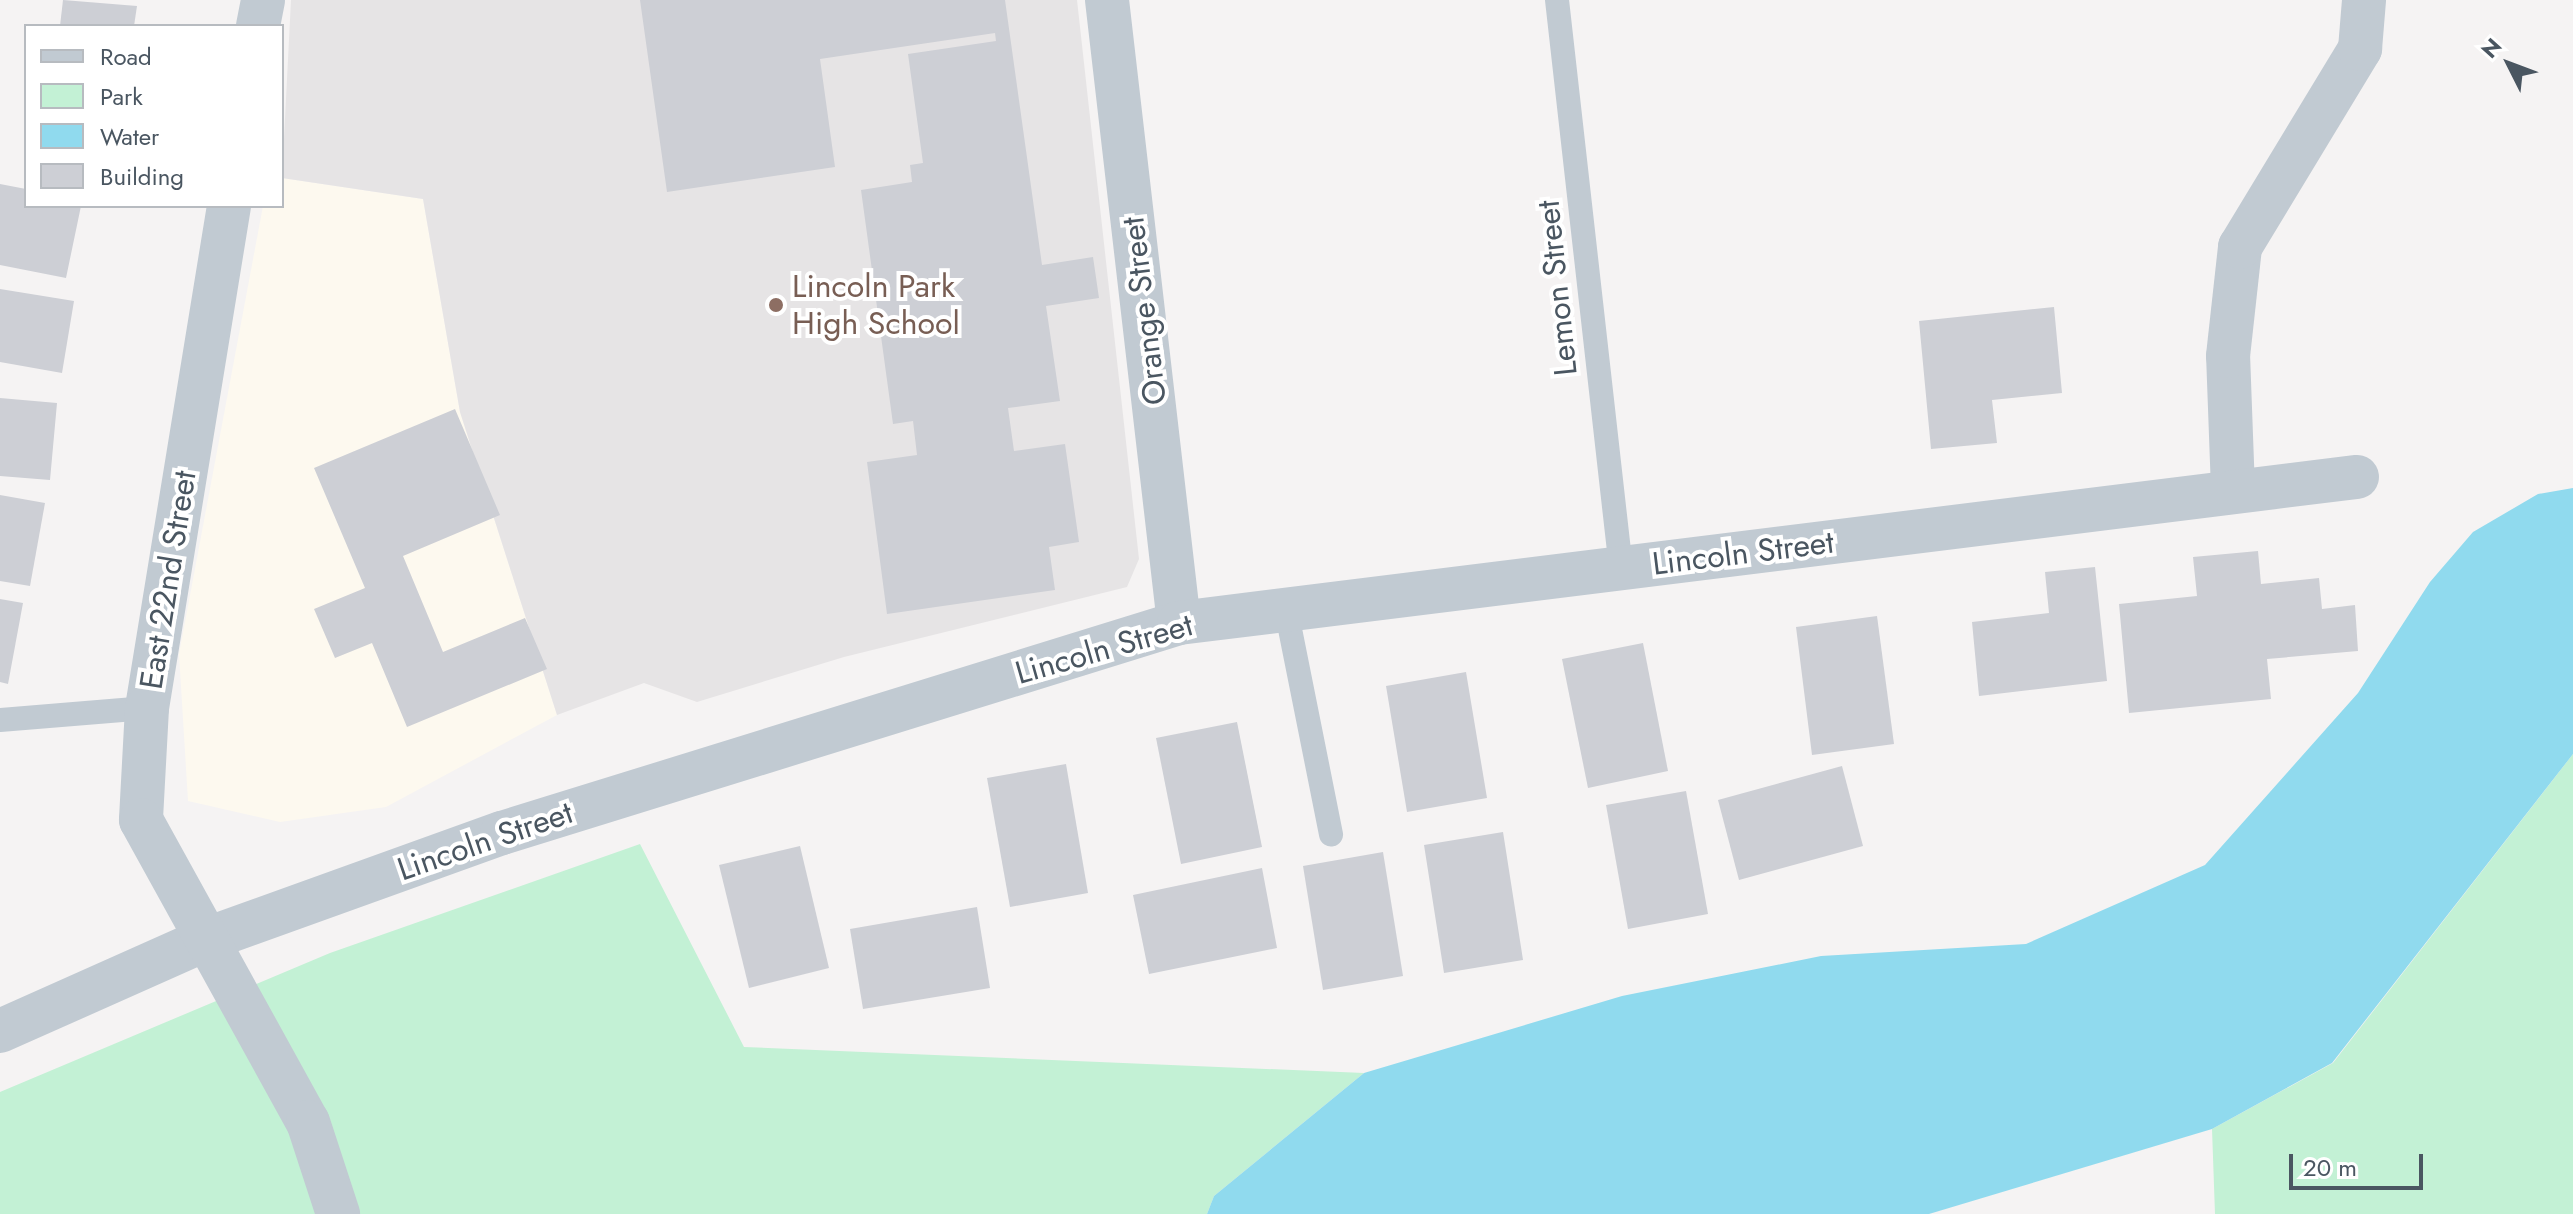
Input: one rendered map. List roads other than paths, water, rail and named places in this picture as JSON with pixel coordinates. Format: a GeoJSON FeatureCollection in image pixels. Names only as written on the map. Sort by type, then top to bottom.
{"type":"FeatureCollection","features":[{"type":"Feature","properties":{"kind":"street"},"geometry":{"type":"LineString","coordinates":[[258,24],[263,0]]}},
{"type":"Feature","properties":{"kind":"street","name":"Orange Street"},"geometry":{"type":"LineString","coordinates":[[1107,0],[1179,623]]}},
{"type":"Feature","properties":{"kind":"street"},"geometry":{"type":"LineString","coordinates":[[2233,490],[2228,356],[2240,247],[2360,49],[2364,0]]}},
{"type":"Feature","properties":{"kind":"street","name":"East 22nd Street"},"geometry":{"type":"LineString","coordinates":[[229,208],[147,708],[141,820],[308,1122],[338,1214]]}},
{"type":"Feature","properties":{"kind":"street","name":"Lincoln Street"},"geometry":{"type":"LineString","coordinates":[[0,1031],[207,939],[502,833],[1179,623],[2357,477]]}},
{"type":"Feature","properties":{"kind":"lane","name":"Lemon Street"},"geometry":{"type":"LineString","coordinates":[[1557,0],[1621,569]]}},
{"type":"Feature","properties":{"kind":"lane"},"geometry":{"type":"LineString","coordinates":[[1286,609],[1331,835]]}},
{"type":"Feature","properties":{"kind":"lane"},"geometry":{"type":"LineString","coordinates":[[0,720],[147,708]]}},
{"type":"Feature","properties":{"kind":"water"},"geometry":{"type":"Polygon","coordinates":[[[2573,488],[2573,754],[2332,1063],[2212,1129],[1929,1214],[1207,1214],[1214,1196],[1364,1073],[1622,996],[1821,956],[2026,944],[2205,865],[2358,693],[2430,582],[2473,532],[2538,494],[2573,488]]]}},
{"type":"Feature","properties":{"kind":"place","name":"Lincoln Park High School"},"geometry":{"type":"Point","coordinates":[776,305]}}]}
